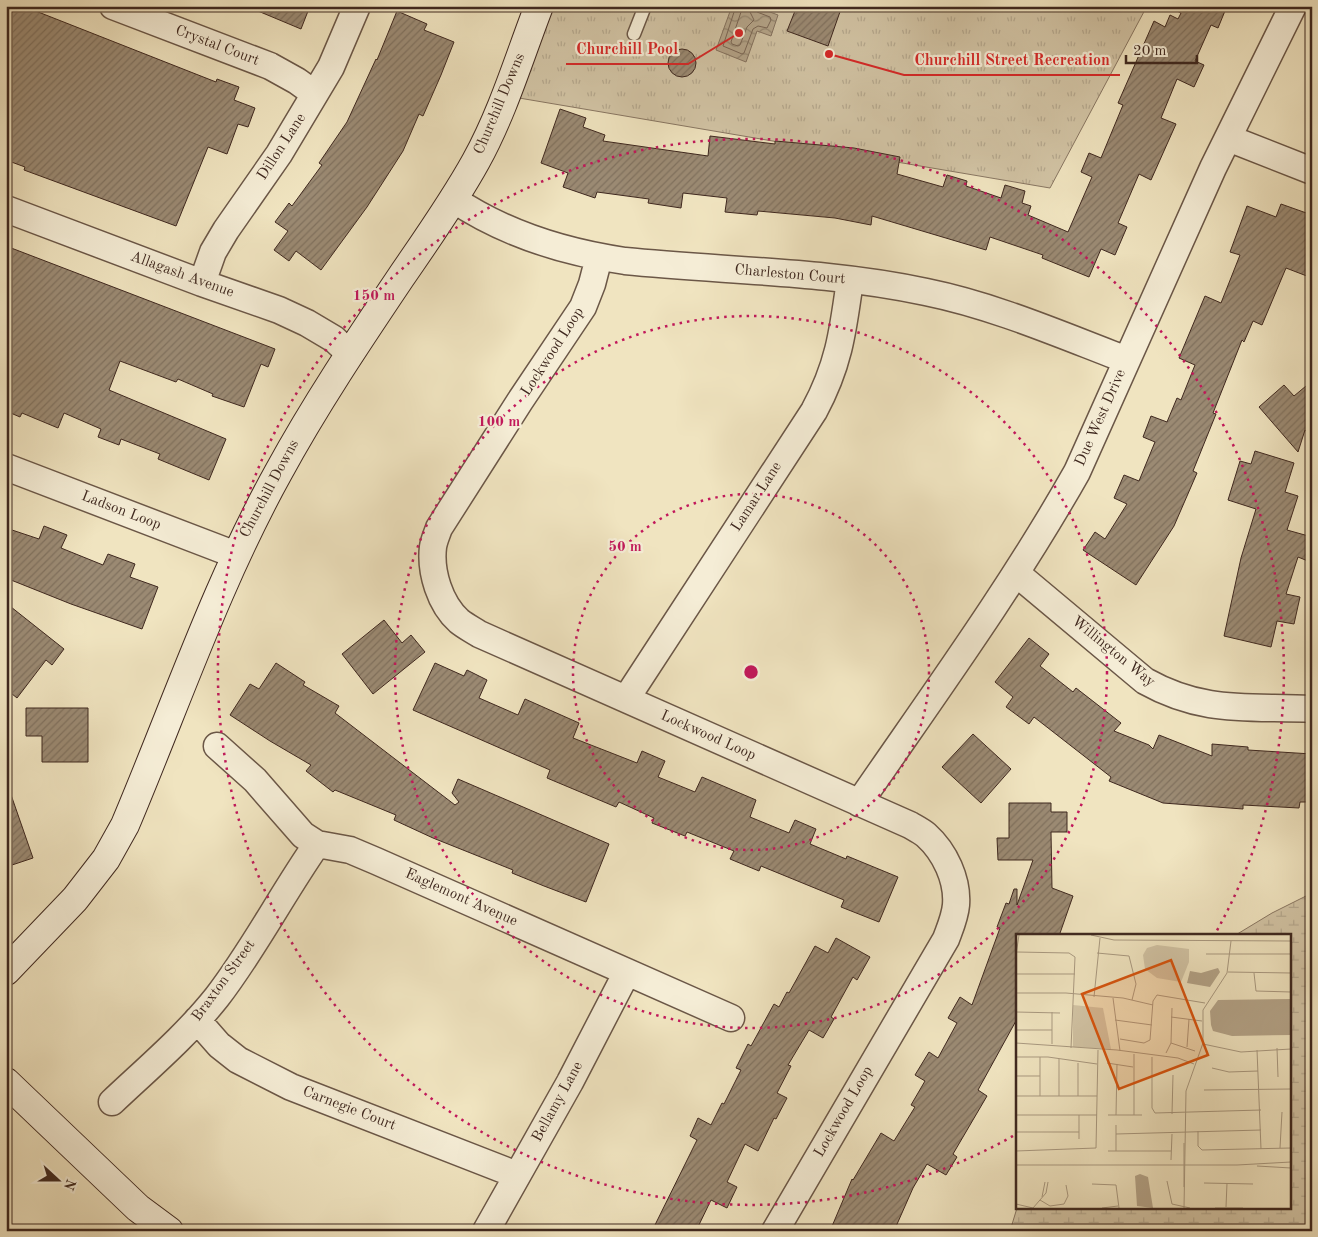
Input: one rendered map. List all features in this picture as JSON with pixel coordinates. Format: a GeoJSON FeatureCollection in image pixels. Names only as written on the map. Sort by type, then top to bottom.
{"type":"FeatureCollection","features":[{"type":"Feature","properties":{"kind":"street","name":"Crystal Court"},"geometry":{"type":"LineString","coordinates":[[113,6],[270,66],[297,80],[315,94]]}},
{"type":"Feature","properties":{"kind":"street","name":"Dillon Lane"},"geometry":{"type":"LineString","coordinates":[[202,283],[213,252],[226,230],[279,154],[331,68],[357,6]]}},
{"type":"Feature","properties":{"kind":"street","name":"Churchill Downs"},"geometry":{"type":"LineString","coordinates":[[6,971],[76,899],[106,859],[116,842],[136,801],[212,608],[236,555],[316,405],[477,160],[497,117],[539,6]]}},
{"type":"Feature","properties":{"kind":"street","name":"Due West Drive"},"geometry":{"type":"LineString","coordinates":[[859,802],[1016,573],[1077,472],[1228,138],[1293,6]]}},
{"type":"Feature","properties":{"kind":"street"},"geometry":{"type":"LineString","coordinates":[[1228,138],[1312,171]]}},
{"type":"Feature","properties":{"kind":"street","name":"Charleston Court"},"geometry":{"type":"LineString","coordinates":[[453,199],[497,225],[560,248],[599,257],[665,265],[850,280],[927,292],[1038,325],[1127,360]]}},
{"type":"Feature","properties":{"kind":"street","name":"Allagash Avenue"},"geometry":{"type":"LineString","coordinates":[[6,209],[279,310],[307,323],[334,339],[350,354]]}},
{"type":"Feature","properties":{"kind":"street","name":"Lockwood Loop"},"geometry":{"type":"LineString","coordinates":[[599,257],[592,284],[583,307],[439,528],[434,546],[433,566],[438,589],[460,622],[479,634],[910,825],[925,834],[938,848],[949,865],[954,884],[956,904],[954,920],[946,939],[775,1231]]}},
{"type":"Feature","properties":{"kind":"street","name":"Lamar Lane"},"geometry":{"type":"LineString","coordinates":[[626,699],[814,411],[827,387],[844,330],[850,280]]}},
{"type":"Feature","properties":{"kind":"street","name":"Ladson Loop"},"geometry":{"type":"LineString","coordinates":[[6,467],[236,555]]}},
{"type":"Feature","properties":{"kind":"street","name":"Willington Way"},"geometry":{"type":"LineString","coordinates":[[1016,573],[1145,681],[1164,692],[1210,705],[1239,708],[1312,709]]}},
{"type":"Feature","properties":{"kind":"street","name":"Eaglemont Avenue"},"geometry":{"type":"LineString","coordinates":[[216,746],[255,780],[302,835],[317,844],[358,853],[731,1018]]}},
{"type":"Feature","properties":{"kind":"street","name":"Braxton Street"},"geometry":{"type":"LineString","coordinates":[[112,1102],[184,1034],[216,997],[245,958],[291,882],[317,844]]}},
{"type":"Feature","properties":{"kind":"street","name":"Bellamy Lane"},"geometry":{"type":"LineString","coordinates":[[486,1231],[570,1082],[627,972]]}},
{"type":"Feature","properties":{"kind":"street","name":"Carnegie Court"},"geometry":{"type":"LineString","coordinates":[[197,1020],[219,1046],[238,1060],[292,1087],[517,1175]]}},
{"type":"Feature","properties":{"kind":"street"},"geometry":{"type":"LineString","coordinates":[[6,1082],[138,1208],[164,1229]]}},
{"type":"Feature","properties":{"kind":"lane"},"geometry":{"type":"LineString","coordinates":[[634,34],[645,6]]}},
{"type":"Feature","properties":{"kind":"green space"},"geometry":{"type":"Polygon","coordinates":[[[553,6],[1147,6],[1050,188],[519,98],[553,6]]]}},
{"type":"Feature","properties":{"kind":"green space"},"geometry":{"type":"Polygon","coordinates":[[[1312,893],[1312,1231],[1010,1231],[1016,1210],[1290,1210],[1290,934],[1237,934],[1272,913],[1312,893]]]}},
{"type":"Feature","properties":{"kind":"water"},"geometry":{"type":"Polygon","coordinates":[[[732,6],[754,6],[778,15],[771,36],[757,31],[746,62],[716,50],[732,6]]]}},
{"type":"Feature","properties":{"kind":"building"},"geometry":{"type":"Polygon","coordinates":[[[13,6],[23,6],[216,82],[217,79],[239,87],[234,100],[255,108],[248,127],[238,124],[227,154],[208,147],[176,226],[24,170],[25,167],[6,160],[6,25],[13,6]]]}},
{"type":"Feature","properties":{"kind":"building"},"geometry":{"type":"Polygon","coordinates":[[[246,6],[310,6],[301,29],[246,6]]]}},
{"type":"Feature","properties":{"kind":"building"},"geometry":{"type":"Polygon","coordinates":[[[797,6],[842,6],[828,46],[787,31],[797,6]]]}},
{"type":"Feature","properties":{"kind":"building"},"geometry":{"type":"Polygon","coordinates":[[[1167,6],[1227,6],[1218,28],[1211,25],[1195,61],[1204,65],[1194,87],[1177,79],[1161,118],[1176,124],[1151,180],[1139,174],[1118,223],[1127,227],[1115,255],[1101,249],[1089,277],[1042,258],[1043,255],[990,237],[986,250],[872,216],[871,225],[835,218],[758,211],[757,215],[725,212],[727,198],[683,193],[681,208],[648,203],[649,199],[597,192],[595,198],[563,187],[568,173],[541,163],[560,109],[586,118],[583,127],[605,135],[603,141],[708,156],[710,136],[775,144],[775,141],[854,148],[900,157],[897,174],[943,187],[947,175],[967,181],[966,186],[1001,198],[1005,185],[1025,191],[1022,203],[1031,206],[1028,215],[1068,232],[1092,177],[1081,172],[1089,153],[1101,158],[1123,105],[1118,103],[1154,21],[1165,27],[1170,15],[1178,19],[1181,13],[1167,6]]]}},
{"type":"Feature","properties":{"kind":"building"},"geometry":{"type":"Polygon","coordinates":[[[397,11],[427,24],[424,30],[454,42],[441,75],[423,116],[419,114],[403,151],[367,207],[321,270],[296,251],[289,261],[274,250],[288,231],[275,222],[289,203],[292,206],[322,165],[319,163],[347,122],[377,60],[397,11]]]}},
{"type":"Feature","properties":{"kind":"building"},"geometry":{"type":"Polygon","coordinates":[[[682,49],[692,53],[696,63],[692,73],[682,77],[672,73],[668,63],[672,53],[682,49]]]}},
{"type":"Feature","properties":{"kind":"building"},"geometry":{"type":"Polygon","coordinates":[[[1281,204],[1312,215],[1312,278],[1286,268],[1262,325],[1253,321],[1244,342],[1242,340],[1213,413],[1216,414],[1193,471],[1197,473],[1174,526],[1136,585],[1083,550],[1095,532],[1105,539],[1127,504],[1114,498],[1124,475],[1139,481],[1155,442],[1143,437],[1151,416],[1167,422],[1177,398],[1181,400],[1195,365],[1179,358],[1205,296],[1221,303],[1240,255],[1230,252],[1247,206],[1276,217],[1281,204]]]}},
{"type":"Feature","properties":{"kind":"building"},"geometry":{"type":"Polygon","coordinates":[[[6,246],[275,349],[268,367],[261,364],[244,407],[212,396],[213,394],[178,379],[176,382],[120,361],[109,390],[226,439],[209,480],[158,459],[160,454],[121,439],[119,445],[98,437],[101,429],[64,413],[58,428],[22,413],[20,417],[6,411],[6,246]]]}},
{"type":"Feature","properties":{"kind":"building"},"geometry":{"type":"Polygon","coordinates":[[[1312,381],[1312,438],[1305,430],[1298,452],[1259,407],[1284,385],[1294,396],[1312,381]]]}},
{"type":"Feature","properties":{"kind":"building"},"geometry":{"type":"Polygon","coordinates":[[[1255,451],[1294,463],[1285,492],[1298,496],[1287,530],[1312,537],[1312,548],[1308,561],[1298,557],[1286,594],[1300,597],[1294,624],[1277,621],[1271,647],[1224,636],[1241,558],[1256,509],[1228,500],[1240,461],[1251,464],[1255,451]]]}},
{"type":"Feature","properties":{"kind":"building"},"geometry":{"type":"Polygon","coordinates":[[[44,526],[67,535],[61,548],[103,565],[108,554],[135,564],[130,577],[158,587],[142,629],[71,604],[6,578],[6,528],[39,539],[44,526]]]}},
{"type":"Feature","properties":{"kind":"building"},"geometry":{"type":"Polygon","coordinates":[[[6,603],[64,649],[52,665],[46,660],[17,698],[6,689],[6,603]]]}},
{"type":"Feature","properties":{"kind":"building"},"geometry":{"type":"Polygon","coordinates":[[[384,620],[402,643],[411,635],[425,652],[373,694],[342,654],[384,620]]]}},
{"type":"Feature","properties":{"kind":"building"},"geometry":{"type":"Polygon","coordinates":[[[1029,638],[1049,654],[1040,666],[1073,692],[1076,688],[1121,723],[1114,731],[1149,745],[1153,749],[1159,735],[1212,756],[1212,744],[1248,747],[1248,750],[1312,754],[1312,802],[1300,802],[1299,808],[1243,805],[1243,809],[1163,803],[1109,781],[1111,777],[1034,717],[1029,724],[1006,707],[1013,697],[995,682],[1029,638]]]}},
{"type":"Feature","properties":{"kind":"building"},"geometry":{"type":"Polygon","coordinates":[[[276,663],[305,682],[303,685],[339,706],[335,713],[455,805],[459,802],[452,793],[458,779],[609,844],[586,902],[512,873],[513,870],[433,838],[394,820],[396,815],[335,790],[333,792],[306,771],[311,765],[230,715],[250,684],[259,689],[276,663]]]}},
{"type":"Feature","properties":{"kind":"building"},"geometry":{"type":"Polygon","coordinates":[[[435,663],[464,676],[467,670],[487,680],[479,698],[518,715],[525,699],[579,723],[573,738],[637,763],[642,751],[665,761],[658,777],[695,792],[702,777],[756,800],[750,817],[789,833],[795,820],[816,829],[810,844],[846,859],[847,856],[898,877],[879,922],[841,907],[844,900],[761,866],[759,871],[730,859],[734,851],[687,832],[685,836],[652,823],[654,818],[619,802],[616,807],[547,778],[550,770],[413,710],[435,663]]]}},
{"type":"Feature","properties":{"kind":"building"},"geometry":{"type":"Polygon","coordinates":[[[26,708],[88,708],[88,762],[42,762],[42,736],[26,736],[26,708]]]}},
{"type":"Feature","properties":{"kind":"building"},"geometry":{"type":"Polygon","coordinates":[[[973,734],[1011,769],[981,803],[942,767],[973,734]]]}},
{"type":"Feature","properties":{"kind":"building"},"geometry":{"type":"Polygon","coordinates":[[[9,789],[33,858],[6,867],[6,790],[9,789]]]}},
{"type":"Feature","properties":{"kind":"building"},"geometry":{"type":"Polygon","coordinates":[[[1009,803],[1051,803],[1051,812],[1067,812],[1067,832],[1051,832],[1052,888],[1073,896],[1060,934],[1016,934],[1016,1021],[978,1090],[987,1096],[953,1154],[957,1157],[946,1175],[927,1164],[913,1188],[894,1231],[830,1231],[852,1179],[881,1133],[894,1141],[915,1107],[911,1105],[925,1081],[915,1075],[929,1052],[938,1058],[957,1023],[948,1018],[960,997],[972,1005],[1000,928],[997,927],[1006,903],[1009,904],[1014,889],[1017,889],[1017,905],[1033,860],[998,860],[997,838],[1009,838],[1009,803]]]}},
{"type":"Feature","properties":{"kind":"building"},"geometry":{"type":"Polygon","coordinates":[[[836,938],[870,957],[857,980],[853,977],[831,1017],[834,1019],[823,1038],[809,1030],[788,1065],[791,1066],[777,1093],[787,1098],[776,1119],[774,1118],[758,1151],[745,1144],[727,1182],[737,1187],[727,1208],[711,1200],[696,1231],[652,1231],[697,1140],[690,1136],[698,1118],[711,1125],[741,1070],[736,1068],[748,1044],[751,1046],[774,1004],[779,1007],[787,992],[789,993],[815,946],[828,953],[836,938]]]}},
{"type":"Feature","properties":{"kind":"place","name":"Churchill Pool"},"geometry":{"type":"Point","coordinates":[739,33]}},
{"type":"Feature","properties":{"kind":"place","name":"Churchill Street Recreation"},"geometry":{"type":"Point","coordinates":[829,54]}}]}
